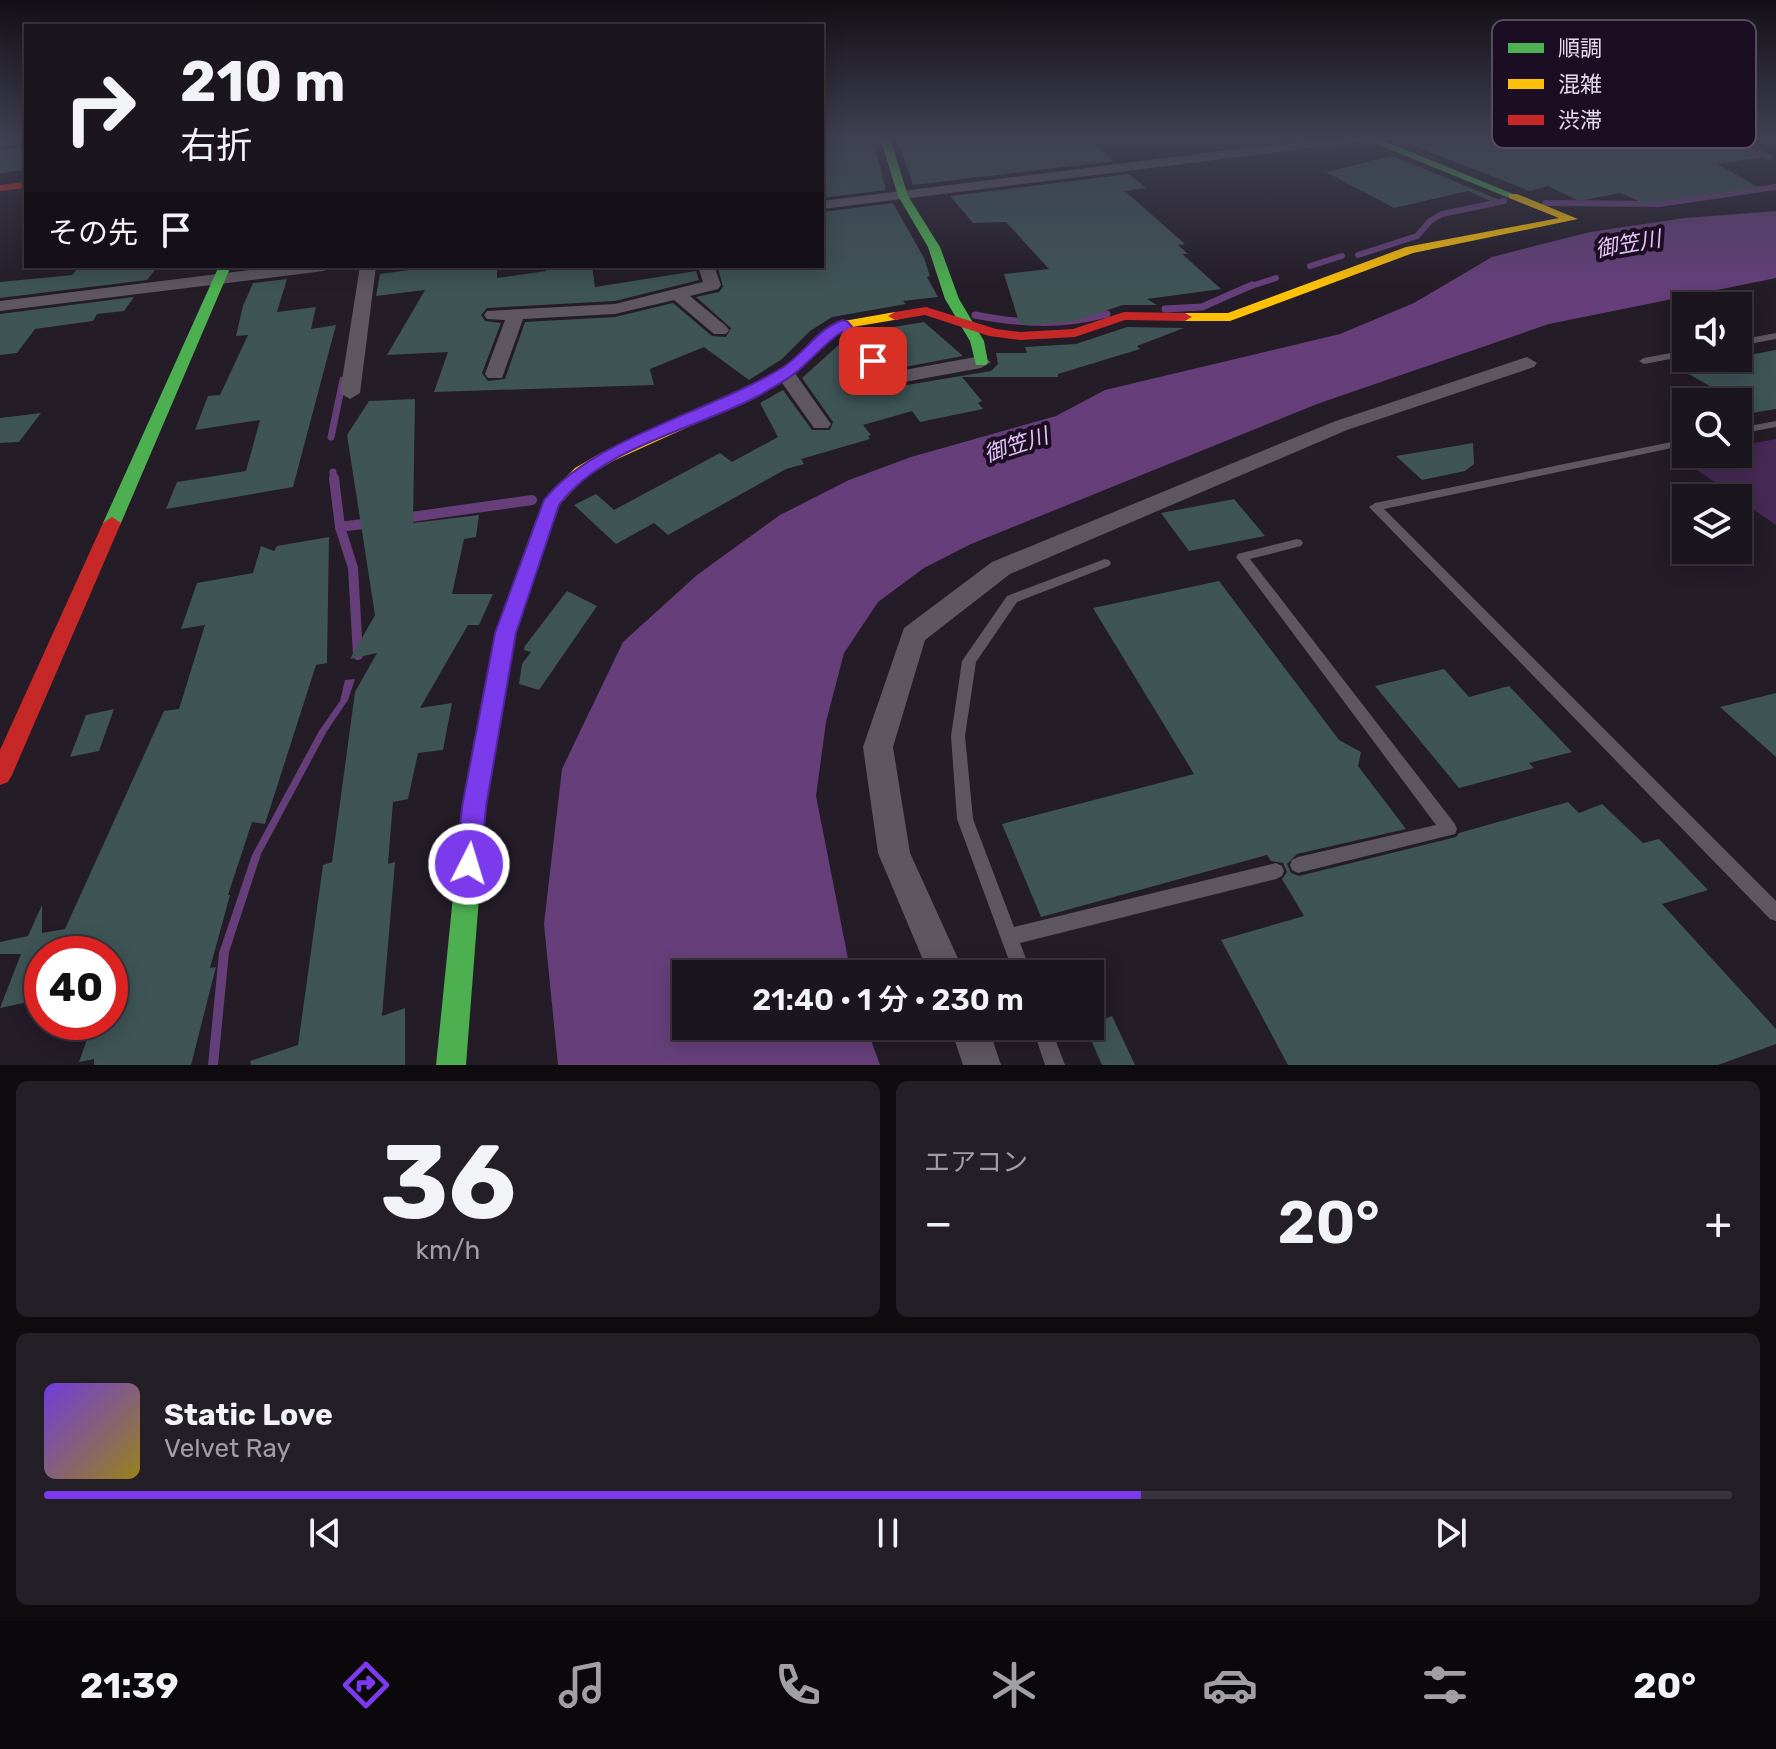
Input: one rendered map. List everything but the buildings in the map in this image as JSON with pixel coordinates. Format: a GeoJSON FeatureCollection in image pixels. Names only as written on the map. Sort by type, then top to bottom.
{"type":"FeatureCollection","features":[{"type":"Feature","properties":{"kind":"street"},"geometry":{"type":"LineString","coordinates":[[843,325],[888,379],[981,362],[977,341],[952,299],[934,247],[900,188]]}},
{"type":"Feature","properties":{"kind":"street"},"geometry":{"type":"LineString","coordinates":[[824,205],[968,188]]}},
{"type":"Feature","properties":{"kind":"street"},"geometry":{"type":"LineString","coordinates":[[451,1065],[474,807],[505,633],[550,504],[581,472],[607,457],[754,392],[785,373],[821,340],[843,325],[926,311],[994,333],[1021,336],[1075,333],[1124,316],[1230,317],[1410,250],[1572,219],[1493,188]]}},
{"type":"Feature","properties":{"kind":"street"},"geometry":{"type":"LineString","coordinates":[[0,306],[221,274],[298,268]]}},
{"type":"Feature","properties":{"kind":"street"},"geometry":{"type":"LineString","coordinates":[[350,393],[368,268]]}},
{"type":"Feature","properties":{"kind":"street"},"geometry":{"type":"LineString","coordinates":[[493,315],[615,309],[712,285],[707,268]]}},
{"type":"Feature","properties":{"kind":"street"},"geometry":{"type":"LineString","coordinates":[[0,775],[221,274]]}},
{"type":"Feature","properties":{"kind":"street"},"geometry":{"type":"LineString","coordinates":[[677,293],[720,330]]}},
{"type":"Feature","properties":{"kind":"street"},"geometry":{"type":"LineString","coordinates":[[495,374],[516,314]]}},
{"type":"Feature","properties":{"kind":"street"},"geometry":{"type":"LineString","coordinates":[[941,960],[894,853],[878,747],[913,635],[1001,568],[1340,426],[1527,363]]}},
{"type":"Feature","properties":{"kind":"street"},"geometry":{"type":"LineString","coordinates":[[785,373],[821,424]]}},
{"type":"Feature","properties":{"kind":"street"},"geometry":{"type":"LineString","coordinates":[[974,1040],[982,1065]]}},
{"type":"Feature","properties":{"kind":"lane"},"geometry":{"type":"LineString","coordinates":[[1752,340],[1776,336]]}},
{"type":"Feature","properties":{"kind":"lane"},"geometry":{"type":"LineString","coordinates":[[1644,361],[1672,356]]}},
{"type":"Feature","properties":{"kind":"lane"},"geometry":{"type":"LineString","coordinates":[[1752,428],[1776,424]]}},
{"type":"Feature","properties":{"kind":"lane"},"geometry":{"type":"LineString","coordinates":[[1672,445],[1375,507],[1776,913]]}},
{"type":"Feature","properties":{"kind":"lane"},"geometry":{"type":"LineString","coordinates":[[1297,543],[1242,557],[1449,829],[1298,865]]}},
{"type":"Feature","properties":{"kind":"lane"},"geometry":{"type":"LineString","coordinates":[[1018,960],[965,819],[958,736],[969,661],[1012,599],[1105,563]]}},
{"type":"Feature","properties":{"kind":"lane"},"geometry":{"type":"LineString","coordinates":[[1010,937],[1276,871]]}},
{"type":"Feature","properties":{"kind":"lane"},"geometry":{"type":"LineString","coordinates":[[1046,1040],[1055,1065]]}},
{"type":"Feature","properties":{"kind":"shaded area"},"geometry":{"type":"Polygon","coordinates":[[[1776,439],[1776,525],[1752,508],[1752,484],[1717,484],[1694,468],[1752,468],[1752,443],[1776,439]]]}},
{"type":"Feature","properties":{"kind":"water","name":"御笠川"},"geometry":{"type":"Polygon","coordinates":[[[1776,211],[1776,278],[1707,292],[1672,292],[1672,299],[1549,324],[1317,404],[971,544],[924,568],[878,602],[844,653],[826,722],[816,796],[848,960],[672,960],[672,1040],[871,1040],[880,1065],[558,1065],[544,924],[562,769],[623,642],[697,575],[780,515],[849,480],[911,457],[1056,416],[1105,390],[1340,334],[1414,303],[1492,257],[1590,232],[1685,218],[1776,211]]]}},
{"type":"Feature","properties":{"kind":"water"},"geometry":{"type":"Polygon","coordinates":[[[355,679],[348,700],[327,731],[261,854],[229,952],[218,1065],[208,1065],[219,953],[252,855],[319,731],[340,701],[345,680],[355,679]]]}},
{"type":"Feature","properties":{"kind":"waterway"},"geometry":{"type":"LineString","coordinates":[[1545,203],[1659,204],[1771,188]]}},
{"type":"Feature","properties":{"kind":"waterway"},"geometry":{"type":"LineString","coordinates":[[1358,255],[1417,236],[1430,221],[1442,214],[1504,201]]}},
{"type":"Feature","properties":{"kind":"waterway"},"geometry":{"type":"LineString","coordinates":[[1310,266],[1342,256]]}},
{"type":"Feature","properties":{"kind":"waterway"},"geometry":{"type":"LineString","coordinates":[[1248,287],[1276,278]]}},
{"type":"Feature","properties":{"kind":"waterway"},"geometry":{"type":"LineString","coordinates":[[1165,309],[1202,307],[1252,285]]}},
{"type":"Feature","properties":{"kind":"waterway"},"geometry":{"type":"LineString","coordinates":[[975,315],[1041,322],[1107,314]]}},
{"type":"Feature","properties":{"kind":"waterway"},"geometry":{"type":"LineString","coordinates":[[331,437],[343,380]]}},
{"type":"Feature","properties":{"kind":"waterway"},"geometry":{"type":"LineString","coordinates":[[333,472],[334,480]]}},
{"type":"Feature","properties":{"kind":"waterway"},"geometry":{"type":"LineString","coordinates":[[334,478],[340,527]]}},
{"type":"Feature","properties":{"kind":"waterway"},"geometry":{"type":"LineString","coordinates":[[404,518],[532,500]]}},
{"type":"Feature","properties":{"kind":"waterway"},"geometry":{"type":"LineString","coordinates":[[340,527],[370,523]]}},
{"type":"Feature","properties":{"kind":"waterway"},"geometry":{"type":"LineString","coordinates":[[340,527],[353,568],[358,655]]}},
{"type":"Feature","properties":{"kind":"traffic: fast"},"geometry":{"type":"LineString","coordinates":[[900,188],[934,247],[952,299],[977,341],[981,362]]}},
{"type":"Feature","properties":{"kind":"traffic: fast"},"geometry":{"type":"LineString","coordinates":[[1492,188],[1513,196]]}},
{"type":"Feature","properties":{"kind":"traffic: fast"},"geometry":{"type":"LineString","coordinates":[[112,523],[224,268]]}},
{"type":"Feature","properties":{"kind":"traffic: fast"},"geometry":{"type":"LineString","coordinates":[[451,1065],[474,807],[505,633],[543,525]]}},
{"type":"Feature","properties":{"kind":"traffic: slow"},"geometry":{"type":"LineString","coordinates":[[1185,317],[1230,317],[1410,250],[1572,219],[1513,196]]}},
{"type":"Feature","properties":{"kind":"traffic: slow"},"geometry":{"type":"LineString","coordinates":[[543,525],[550,504],[581,472],[607,457],[754,392],[794,367],[821,340],[843,325],[895,316]]}},
{"type":"Feature","properties":{"kind":"traffic: jam"},"geometry":{"type":"LineString","coordinates":[[895,316],[926,311],[994,333],[1021,336],[1075,333],[1124,316],[1185,317]]}},
{"type":"Feature","properties":{"kind":"traffic: jam"},"geometry":{"type":"LineString","coordinates":[[0,775],[112,523]]}},
{"type":"Feature","properties":{"kind":"route"},"geometry":{"type":"LineString","coordinates":[[469,864],[474,807],[505,633],[550,504],[564,486],[607,457],[754,392],[794,367],[821,340],[843,325],[873,361]]}}]}
